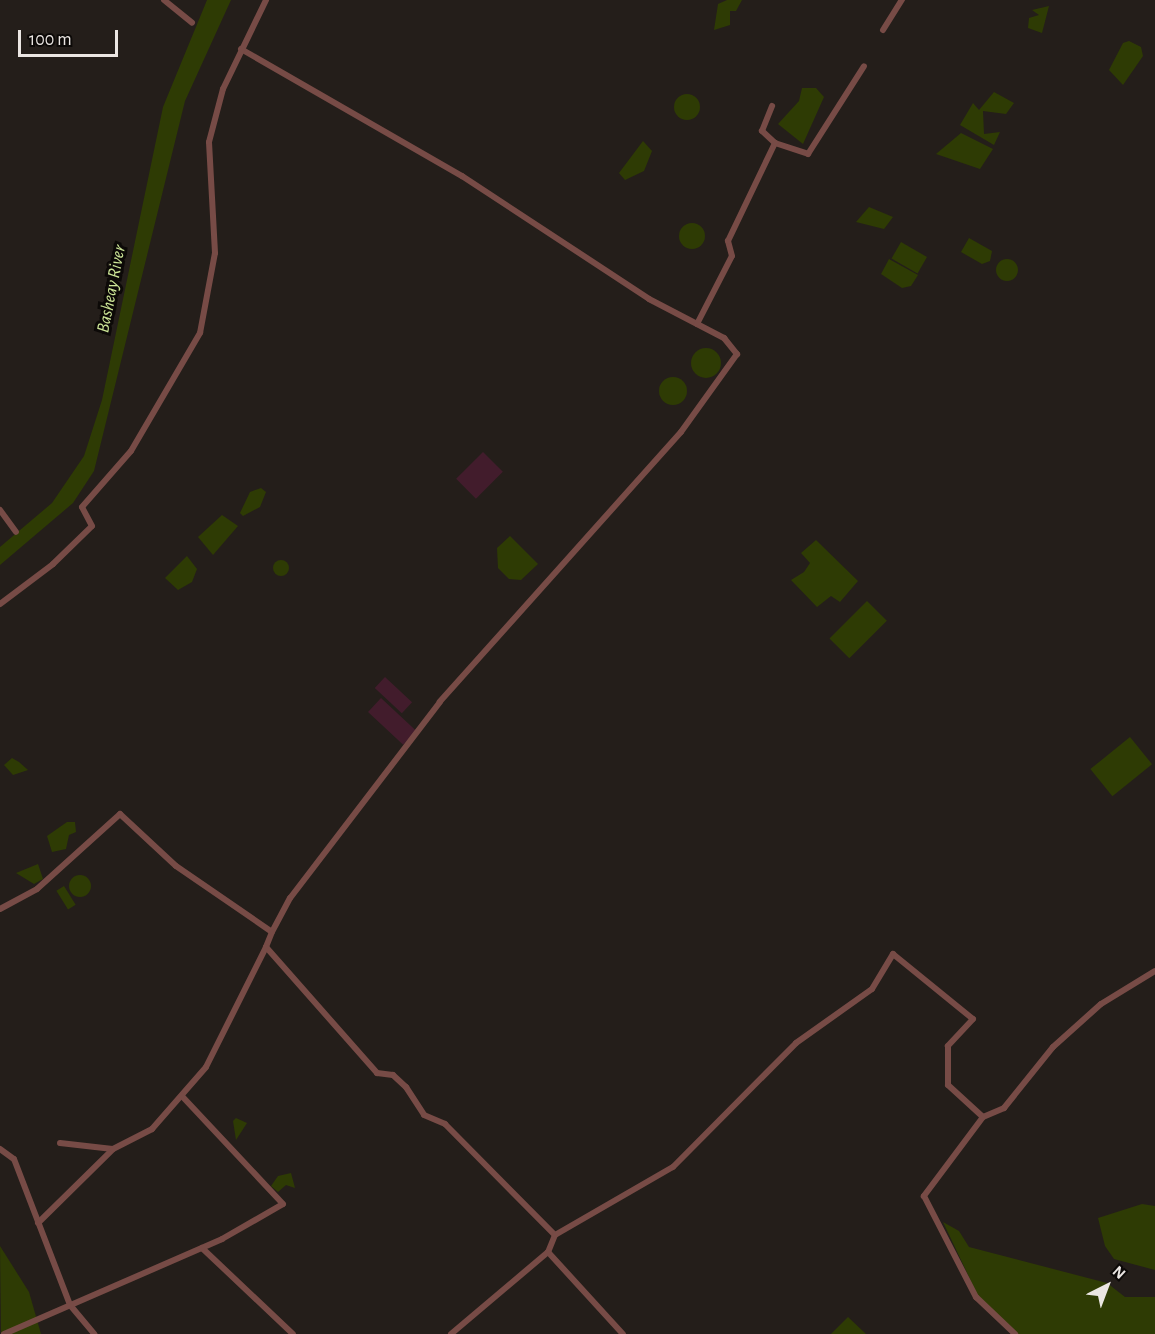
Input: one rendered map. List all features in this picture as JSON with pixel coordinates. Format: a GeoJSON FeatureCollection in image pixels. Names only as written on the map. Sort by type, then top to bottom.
{"type":"FeatureCollection","features":[{"type":"Feature","properties":{"kind":"street"},"geometry":{"type":"LineString","coordinates":[[164,0],[192,23]]}},
{"type":"Feature","properties":{"kind":"street"},"geometry":{"type":"LineString","coordinates":[[0,604],[53,564],[92,526],[82,507],[131,451],[200,333],[215,253],[209,142],[241,49],[266,0]]}},
{"type":"Feature","properties":{"kind":"street"},"geometry":{"type":"LineString","coordinates":[[883,30],[902,0]]}},
{"type":"Feature","properties":{"kind":"street"},"geometry":{"type":"LineString","coordinates":[[38,1223],[113,1149],[143,1136],[182,1096],[206,1067],[290,898],[440,702],[681,432],[735,362],[733,345],[462,176],[241,49]]}},
{"type":"Feature","properties":{"kind":"street"},"geometry":{"type":"LineString","coordinates":[[772,106],[762,131],[775,143],[808,154],[864,66]]}},
{"type":"Feature","properties":{"kind":"street"},"geometry":{"type":"LineString","coordinates":[[698,324],[732,256],[728,241],[775,143]]}},
{"type":"Feature","properties":{"kind":"street"},"geometry":{"type":"LineString","coordinates":[[0,510],[16,532]]}},
{"type":"Feature","properties":{"kind":"street"},"geometry":{"type":"LineString","coordinates":[[0,909],[37,889],[120,814],[176,866],[272,932]]}},
{"type":"Feature","properties":{"kind":"street"},"geometry":{"type":"LineString","coordinates":[[266,947],[376,1074],[393,1075],[424,1115],[445,1124],[555,1234]]}},
{"type":"Feature","properties":{"kind":"street"},"geometry":{"type":"LineString","coordinates":[[451,1334],[548,1252],[555,1234],[674,1167],[796,1043],[872,989],[893,954],[973,1019],[948,1046],[948,1085],[983,1117]]}},
{"type":"Feature","properties":{"kind":"street"},"geometry":{"type":"LineString","coordinates":[[1015,1334],[976,1297],[924,1196],[983,1117],[1004,1108],[1053,1047],[1101,1004],[1155,971]]}},
{"type":"Feature","properties":{"kind":"street"},"geometry":{"type":"LineString","coordinates":[[4,1334],[43,1320],[70,1305],[202,1248],[283,1204],[182,1096]]}},
{"type":"Feature","properties":{"kind":"street"},"geometry":{"type":"LineString","coordinates":[[60,1143],[113,1149]]}},
{"type":"Feature","properties":{"kind":"street"},"geometry":{"type":"LineString","coordinates":[[0,1149],[14,1159],[70,1305],[94,1334]]}},
{"type":"Feature","properties":{"kind":"street"},"geometry":{"type":"LineString","coordinates":[[202,1248],[293,1334]]}},
{"type":"Feature","properties":{"kind":"street"},"geometry":{"type":"LineString","coordinates":[[548,1252],[623,1334]]}},
{"type":"Feature","properties":{"kind":"shaded area"},"geometry":{"type":"Polygon","coordinates":[[[207,0],[231,0],[185,101],[94,471],[73,503],[0,565],[0,547],[52,503],[84,456],[102,400],[163,107],[207,0]]]}},
{"type":"Feature","properties":{"kind":"shaded area"},"geometry":{"type":"Polygon","coordinates":[[[727,0],[742,0],[736,11],[730,11],[730,25],[714,30],[718,4],[727,0]]]}},
{"type":"Feature","properties":{"kind":"shaded area"},"geometry":{"type":"Polygon","coordinates":[[[1049,6],[1042,33],[1028,28],[1029,18],[1039,15],[1032,10],[1049,6]]]}},
{"type":"Feature","properties":{"kind":"shaded area"},"geometry":{"type":"Polygon","coordinates":[[[1129,41],[1141,47],[1143,56],[1123,85],[1109,70],[1123,43],[1129,41]]]}},
{"type":"Feature","properties":{"kind":"shaded area"},"geometry":{"type":"Polygon","coordinates":[[[802,88],[816,88],[824,97],[803,144],[778,124],[799,101],[802,88]]]}},
{"type":"Feature","properties":{"kind":"shaded area"},"geometry":{"type":"Polygon","coordinates":[[[994,92],[1014,103],[1006,114],[983,111],[984,134],[1000,132],[994,145],[960,125],[973,103],[979,110],[994,92]]]}},
{"type":"Feature","properties":{"kind":"shaded area"},"geometry":{"type":"Polygon","coordinates":[[[687,94],[696,98],[700,107],[696,116],[687,120],[678,116],[674,107],[678,98],[687,94]]]}},
{"type":"Feature","properties":{"kind":"shaded area"},"geometry":{"type":"Polygon","coordinates":[[[961,133],[993,149],[980,169],[936,154],[961,133]]]}},
{"type":"Feature","properties":{"kind":"shaded area"},"geometry":{"type":"Polygon","coordinates":[[[643,141],[652,151],[644,171],[625,180],[619,173],[643,141]]]}},
{"type":"Feature","properties":{"kind":"shaded area"},"geometry":{"type":"Polygon","coordinates":[[[869,207],[893,217],[884,229],[856,222],[869,207]]]}},
{"type":"Feature","properties":{"kind":"shaded area"},"geometry":{"type":"Polygon","coordinates":[[[692,223],[701,227],[705,236],[701,245],[692,249],[683,245],[679,236],[683,227],[692,223]]]}},
{"type":"Feature","properties":{"kind":"shaded area"},"geometry":{"type":"Polygon","coordinates":[[[969,238],[992,251],[990,261],[982,264],[961,252],[969,238]]]}},
{"type":"Feature","properties":{"kind":"shaded area"},"geometry":{"type":"Polygon","coordinates":[[[901,242],[927,257],[917,273],[892,258],[901,242]]]}},
{"type":"Feature","properties":{"kind":"shaded area"},"geometry":{"type":"Polygon","coordinates":[[[889,259],[918,275],[911,286],[902,288],[881,274],[889,259]]]}},
{"type":"Feature","properties":{"kind":"shaded area"},"geometry":{"type":"Polygon","coordinates":[[[1007,259],[1015,262],[1018,270],[1015,278],[1007,281],[999,278],[996,270],[999,262],[1007,259]]]}},
{"type":"Feature","properties":{"kind":"shaded area"},"geometry":{"type":"Polygon","coordinates":[[[706,348],[716,353],[721,363],[716,373],[706,378],[696,373],[691,363],[696,353],[706,348]]]}},
{"type":"Feature","properties":{"kind":"shaded area"},"geometry":{"type":"Polygon","coordinates":[[[673,377],[683,381],[687,391],[683,401],[673,405],[663,401],[659,391],[663,381],[673,377]]]}},
{"type":"Feature","properties":{"kind":"shaded area"},"geometry":{"type":"Polygon","coordinates":[[[483,452],[503,472],[476,499],[456,479],[483,452]]]}},
{"type":"Feature","properties":{"kind":"shaded area"},"geometry":{"type":"Polygon","coordinates":[[[261,488],[266,492],[260,507],[243,516],[240,513],[250,492],[261,488]]]}},
{"type":"Feature","properties":{"kind":"shaded area"},"geometry":{"type":"Polygon","coordinates":[[[222,515],[238,526],[213,555],[198,537],[222,515]]]}},
{"type":"Feature","properties":{"kind":"shaded area"},"geometry":{"type":"Polygon","coordinates":[[[510,536],[538,564],[521,580],[509,579],[498,568],[497,548],[510,536]]]}},
{"type":"Feature","properties":{"kind":"shaded area"},"geometry":{"type":"Polygon","coordinates":[[[816,540],[858,581],[840,602],[831,596],[817,607],[791,580],[804,572],[810,563],[801,553],[816,540]]]}},
{"type":"Feature","properties":{"kind":"shaded area"},"geometry":{"type":"Polygon","coordinates":[[[187,556],[197,569],[192,582],[178,590],[165,578],[187,556]]]}},
{"type":"Feature","properties":{"kind":"shaded area"},"geometry":{"type":"Polygon","coordinates":[[[278,560],[284,560],[289,568],[287,574],[278,576],[273,571],[273,565],[278,560]]]}},
{"type":"Feature","properties":{"kind":"shaded area"},"geometry":{"type":"Polygon","coordinates":[[[867,601],[887,621],[849,658],[830,638],[867,601]]]}},
{"type":"Feature","properties":{"kind":"shaded area"},"geometry":{"type":"Polygon","coordinates":[[[385,677],[412,702],[402,713],[375,688],[385,677]]]}},
{"type":"Feature","properties":{"kind":"shaded area"},"geometry":{"type":"Polygon","coordinates":[[[381,698],[416,731],[403,745],[368,712],[381,698]]]}},
{"type":"Feature","properties":{"kind":"shaded area"},"geometry":{"type":"Polygon","coordinates":[[[1130,737],[1152,764],[1112,796],[1090,769],[1130,737]]]}},
{"type":"Feature","properties":{"kind":"shaded area"},"geometry":{"type":"Polygon","coordinates":[[[12,758],[28,770],[13,775],[4,765],[12,758]]]}},
{"type":"Feature","properties":{"kind":"shaded area"},"geometry":{"type":"Polygon","coordinates":[[[67,822],[75,822],[76,832],[69,835],[66,849],[52,852],[47,836],[67,822]]]}},
{"type":"Feature","properties":{"kind":"shaded area"},"geometry":{"type":"Polygon","coordinates":[[[38,864],[43,879],[34,884],[16,873],[38,864]]]}},
{"type":"Feature","properties":{"kind":"shaded area"},"geometry":{"type":"Polygon","coordinates":[[[80,875],[88,878],[91,886],[88,894],[80,897],[72,894],[69,886],[72,878],[80,875]]]}},
{"type":"Feature","properties":{"kind":"shaded area"},"geometry":{"type":"Polygon","coordinates":[[[64,886],[76,905],[68,909],[56,891],[64,886]]]}},
{"type":"Feature","properties":{"kind":"shaded area"},"geometry":{"type":"Polygon","coordinates":[[[236,1118],[247,1123],[236,1140],[233,1121],[236,1118]]]}},
{"type":"Feature","properties":{"kind":"shaded area"},"geometry":{"type":"Polygon","coordinates":[[[291,1173],[295,1188],[286,1185],[278,1192],[271,1186],[278,1176],[291,1173]]]}},
{"type":"Feature","properties":{"kind":"shaded area"},"geometry":{"type":"Polygon","coordinates":[[[1142,1204],[1155,1206],[1155,1270],[1114,1259],[1105,1246],[1098,1218],[1142,1204]]]}},
{"type":"Feature","properties":{"kind":"shaded area"},"geometry":{"type":"Polygon","coordinates":[[[943,1222],[959,1231],[969,1247],[1107,1283],[1125,1297],[1155,1297],[1155,1334],[1018,1334],[979,1298],[943,1222]]]}},
{"type":"Feature","properties":{"kind":"shaded area"},"geometry":{"type":"Polygon","coordinates":[[[0,1246],[29,1292],[41,1334],[1,1334],[0,1246]]]}},
{"type":"Feature","properties":{"kind":"shaded area"},"geometry":{"type":"Polygon","coordinates":[[[848,1317],[866,1334],[831,1334],[848,1317]]]}},
{"type":"Feature","properties":{"kind":"water label","name":"Basheay River"},"geometry":{"type":"Point","coordinates":[112,289]}}]}
